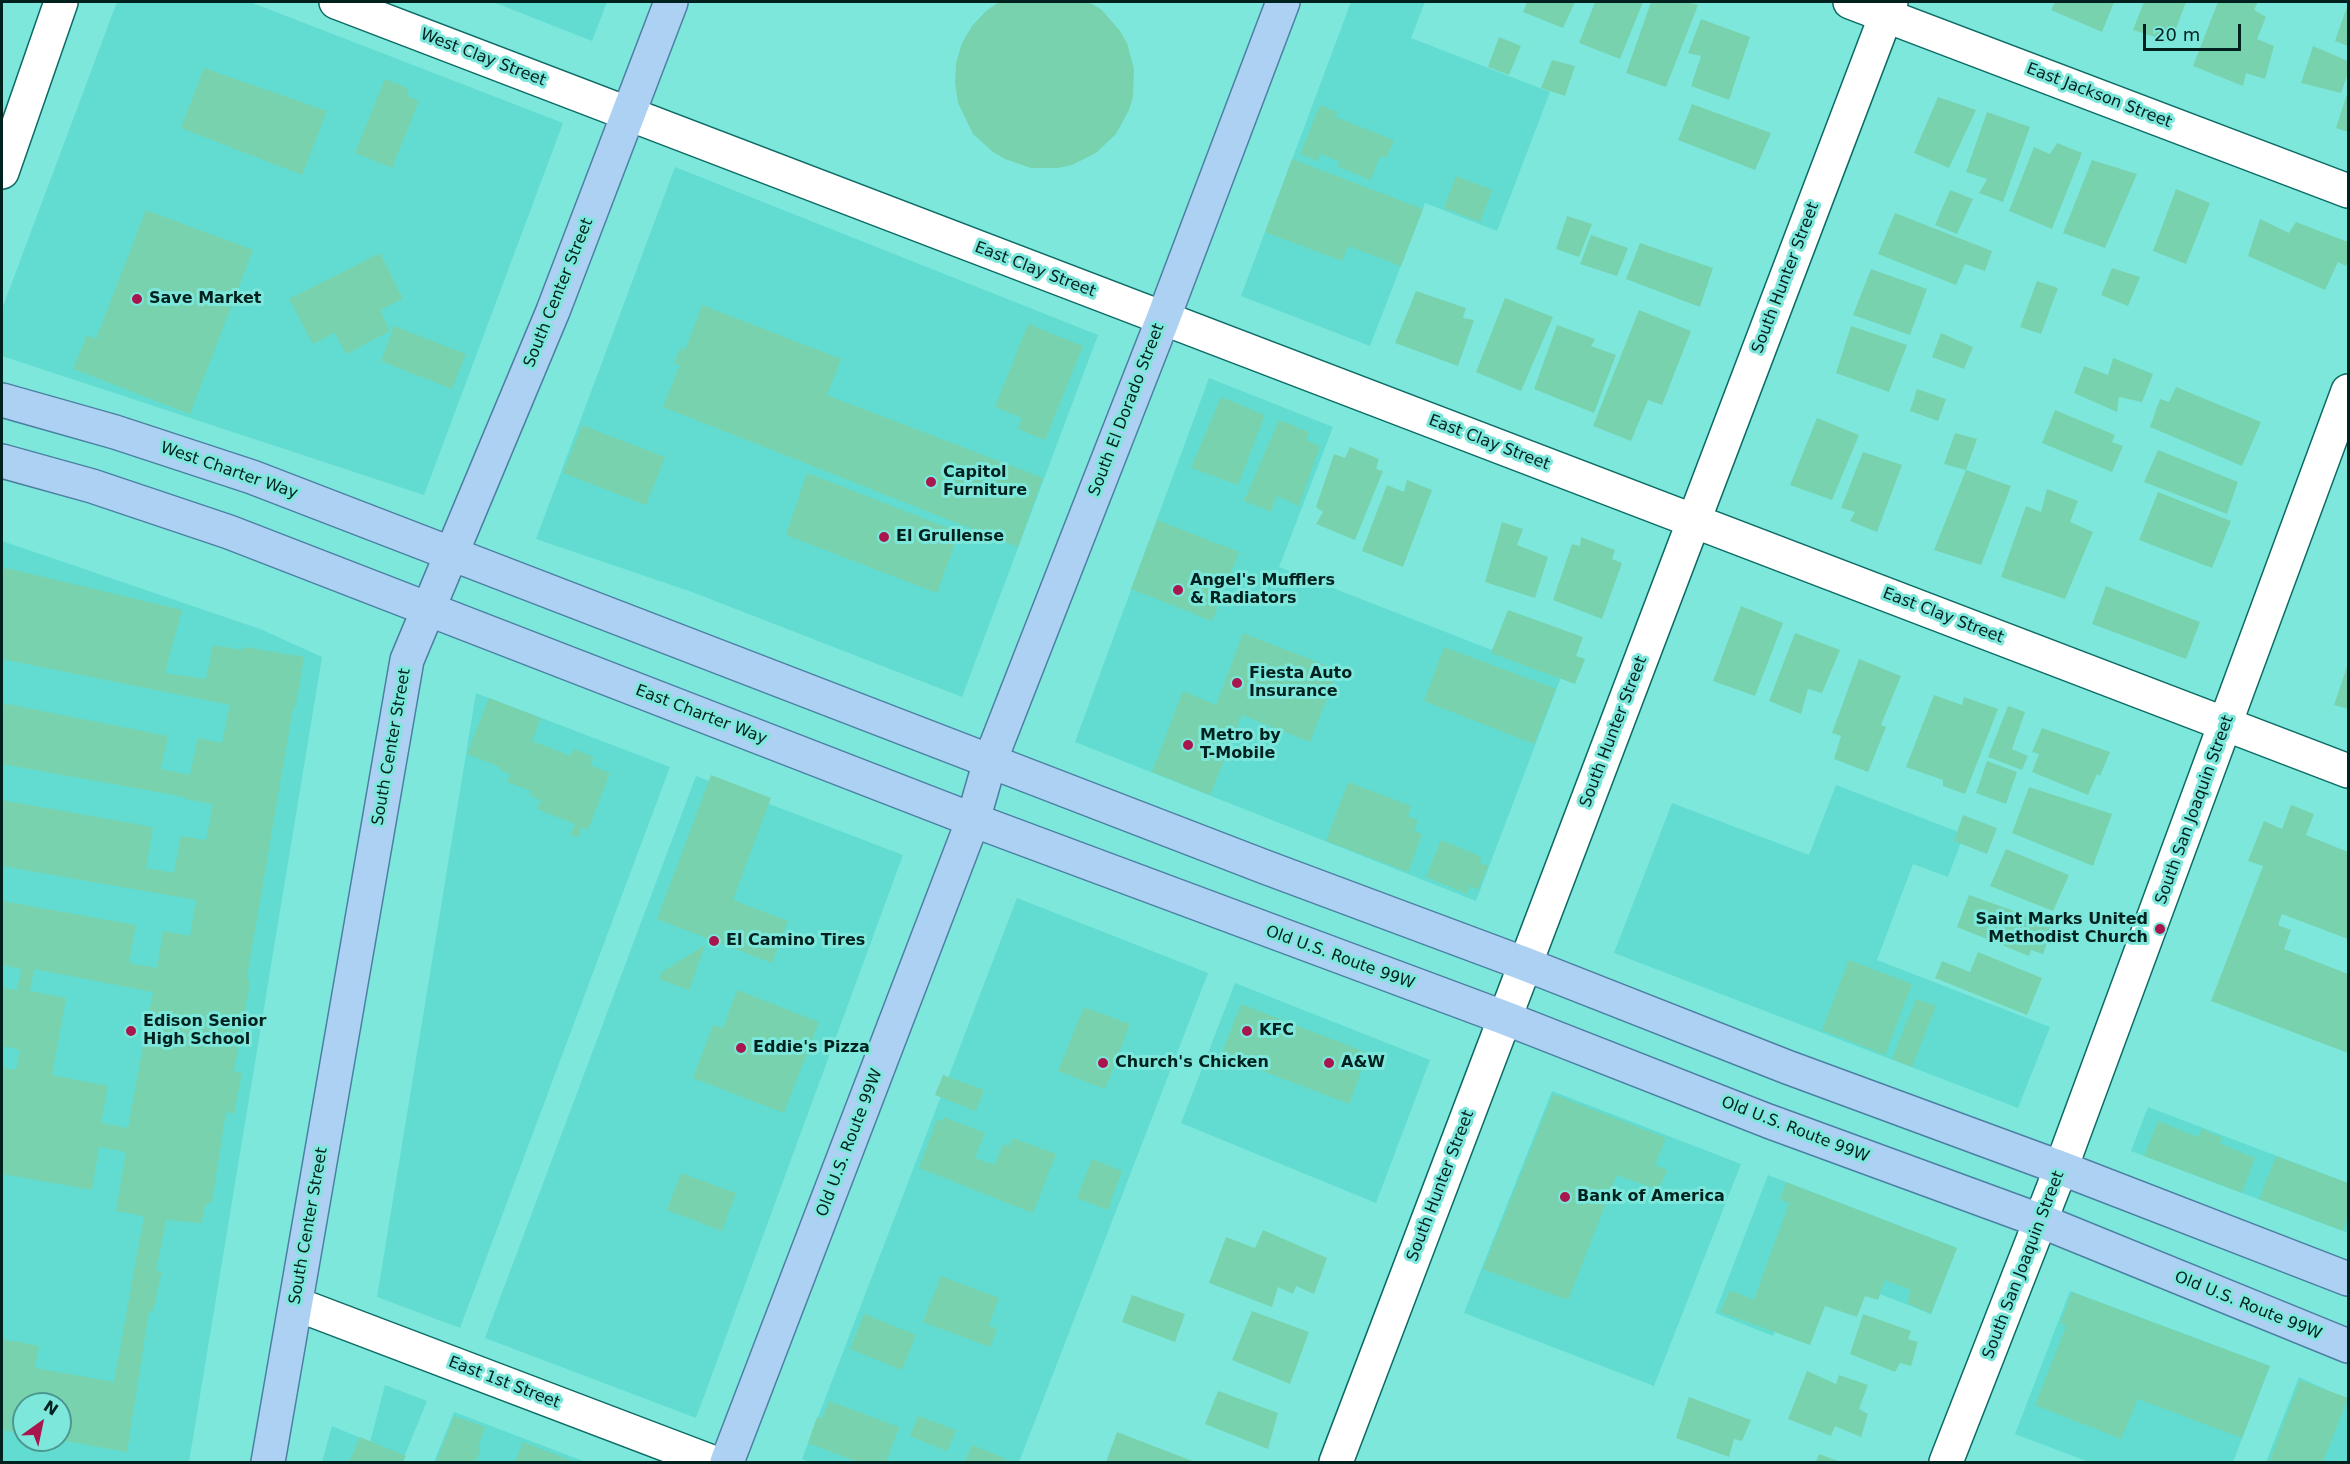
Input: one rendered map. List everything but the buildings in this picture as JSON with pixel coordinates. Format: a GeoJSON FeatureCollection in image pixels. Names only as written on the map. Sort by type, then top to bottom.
{"type":"FeatureCollection","features":[{"type":"Feature","properties":{"kind":"main road","name":"South Center Street"},"geometry":{"type":"LineString","coordinates":[[268,1462],[407,660],[553,311],[671,2]]}},
{"type":"Feature","properties":{"kind":"main road","name":"South El Dorado Street"},"geometry":{"type":"LineString","coordinates":[[973,820],[990,760],[1163,319],[1283,2]]}},
{"type":"Feature","properties":{"kind":"main road","name":"West Charter Way"},"geometry":{"type":"LineString","coordinates":[[2,400],[115,432],[252,477],[452,556]]}},
{"type":"Feature","properties":{"kind":"main road"},"geometry":{"type":"LineString","coordinates":[[2,461],[92,486],[229,532],[428,610]]}},
{"type":"Feature","properties":{"kind":"main road"},"geometry":{"type":"LineString","coordinates":[[452,556],[1525,964],[1787,1067],[2061,1168],[2349,1279]]}},
{"type":"Feature","properties":{"kind":"main road","name":"East Charter Way"},"geometry":{"type":"LineString","coordinates":[[428,610],[973,820]]}},
{"type":"Feature","properties":{"kind":"main road","name":"Old U.S. Route 99W"},"geometry":{"type":"LineString","coordinates":[[727,1462],[973,820],[1505,1018],[1768,1121],[2041,1221],[2349,1346]]}},
{"type":"Feature","properties":{"kind":"street"},"geometry":{"type":"LineString","coordinates":[[2,172],[61,2]]}},
{"type":"Feature","properties":{"kind":"street","name":"West Clay Street"},"geometry":{"type":"LineString","coordinates":[[336,2],[630,114]]}},
{"type":"Feature","properties":{"kind":"street","name":"East Jackson Street"},"geometry":{"type":"LineString","coordinates":[[1850,2],[1888,8],[2349,191]]}},
{"type":"Feature","properties":{"kind":"street","name":"South Hunter Street"},"geometry":{"type":"LineString","coordinates":[[1336,1462],[1888,8]]}},
{"type":"Feature","properties":{"kind":"street","name":"East Clay Street"},"geometry":{"type":"LineString","coordinates":[[630,114],[2349,771]]}},
{"type":"Feature","properties":{"kind":"street","name":"South San Joaquin Street"},"geometry":{"type":"LineString","coordinates":[[1946,1462],[2061,1168],[2349,391]]}},
{"type":"Feature","properties":{"kind":"street","name":"East 1st Street"},"geometry":{"type":"LineString","coordinates":[[296,1304],[712,1462]]}},
{"type":"Feature","properties":{"kind":"shaded area"},"geometry":{"type":"Polygon","coordinates":[[[117,2],[250,2],[563,123],[424,495],[2,356],[2,309],[117,2]]]}},
{"type":"Feature","properties":{"kind":"shaded area"},"geometry":{"type":"Polygon","coordinates":[[[493,2],[607,2],[592,41],[493,2]]]}},
{"type":"Feature","properties":{"kind":"shaded area"},"geometry":{"type":"Polygon","coordinates":[[[1351,2],[1425,2],[1411,38],[1550,92],[1497,231],[1425,203],[1370,346],[1241,296],[1351,2]]]}},
{"type":"Feature","properties":{"kind":"shaded area"},"geometry":{"type":"Polygon","coordinates":[[[675,167],[1098,335],[962,697],[692,592],[536,539],[675,167]]]}},
{"type":"Feature","properties":{"kind":"shaded area"},"geometry":{"type":"Polygon","coordinates":[[[1209,378],[1333,427],[1279,567],[1561,677],[1476,901],[1075,742],[1209,378]]]}},
{"type":"Feature","properties":{"kind":"shaded area","name":"Edison Senior High School"},"geometry":{"type":"Polygon","coordinates":[[[2,541],[260,629],[322,657],[189,1462],[2,1462],[2,541]]]}},
{"type":"Feature","properties":{"kind":"shaded area"},"geometry":{"type":"Polygon","coordinates":[[[476,693],[670,767],[460,1328],[377,1297],[476,693]]]}},
{"type":"Feature","properties":{"kind":"shaded area"},"geometry":{"type":"Polygon","coordinates":[[[696,776],[903,855],[696,1418],[485,1338],[696,776]]]}},
{"type":"Feature","properties":{"kind":"shaded area"},"geometry":{"type":"Polygon","coordinates":[[[1836,785],[1964,834],[1948,877],[1913,864],[1877,960],[2050,1027],[2018,1108],[1614,953],[1672,803],[1809,855],[1836,785]]]}},
{"type":"Feature","properties":{"kind":"shaded area"},"geometry":{"type":"Polygon","coordinates":[[[1017,898],[1208,973],[1019,1462],[811,1462],[802,1459],[1017,898]]]}},
{"type":"Feature","properties":{"kind":"shaded area"},"geometry":{"type":"Polygon","coordinates":[[[1235,983],[1430,1060],[1376,1203],[1181,1123],[1235,983]]]}},
{"type":"Feature","properties":{"kind":"shaded area"},"geometry":{"type":"Polygon","coordinates":[[[1552,1091],[1741,1164],[1654,1386],[1464,1313],[1552,1091]]]}},
{"type":"Feature","properties":{"kind":"shaded area"},"geometry":{"type":"Polygon","coordinates":[[[2148,1107],[2348,1183],[2348,1233],[2131,1151],[2148,1107]]]}},
{"type":"Feature","properties":{"kind":"shaded area"},"geometry":{"type":"Polygon","coordinates":[[[1768,1175],[1957,1248],[1931,1314],[1803,1264],[1773,1336],[1715,1313],[1768,1175]]]}},
{"type":"Feature","properties":{"kind":"shaded area"},"geometry":{"type":"Polygon","coordinates":[[[2070,1291],[2270,1366],[2233,1462],[2089,1462],[2015,1434],[2070,1291]]]}},
{"type":"Feature","properties":{"kind":"shaded area"},"geometry":{"type":"Polygon","coordinates":[[[2299,1377],[2348,1400],[2348,1462],[2266,1462],[2299,1377]]]}},
{"type":"Feature","properties":{"kind":"shaded area"},"geometry":{"type":"Polygon","coordinates":[[[385,1385],[427,1401],[402,1462],[322,1462],[332,1426],[370,1442],[385,1385]]]}},
{"type":"Feature","properties":{"kind":"shaded area"},"geometry":{"type":"Polygon","coordinates":[[[454,1412],[586,1462],[434,1462],[454,1412]]]}},
{"type":"Feature","properties":{"kind":"place","name":"Save Market"},"geometry":{"type":"Point","coordinates":[137,299]}},
{"type":"Feature","properties":{"kind":"place","name":"Capitol Furniture"},"geometry":{"type":"Point","coordinates":[931,482]}},
{"type":"Feature","properties":{"kind":"place","name":"El Grullense"},"geometry":{"type":"Point","coordinates":[884,537]}},
{"type":"Feature","properties":{"kind":"place","name":"Angel's Mufflers & Radiators"},"geometry":{"type":"Point","coordinates":[1178,590]}},
{"type":"Feature","properties":{"kind":"place","name":"Fiesta Auto Insurance"},"geometry":{"type":"Point","coordinates":[1237,683]}},
{"type":"Feature","properties":{"kind":"place","name":"Metro by T-Mobile"},"geometry":{"type":"Point","coordinates":[1188,745]}},
{"type":"Feature","properties":{"kind":"place","name":"Saint Marks United Methodist Church"},"geometry":{"type":"Point","coordinates":[2160,929]}},
{"type":"Feature","properties":{"kind":"place","name":"El Camino Tires"},"geometry":{"type":"Point","coordinates":[714,941]}},
{"type":"Feature","properties":{"kind":"place","name":"Edison Senior High School"},"geometry":{"type":"Point","coordinates":[131,1031]}},
{"type":"Feature","properties":{"kind":"place","name":"KFC"},"geometry":{"type":"Point","coordinates":[1247,1031]}},
{"type":"Feature","properties":{"kind":"place","name":"Eddie's Pizza"},"geometry":{"type":"Point","coordinates":[741,1048]}},
{"type":"Feature","properties":{"kind":"place","name":"Church's Chicken"},"geometry":{"type":"Point","coordinates":[1103,1063]}},
{"type":"Feature","properties":{"kind":"place","name":"A&W"},"geometry":{"type":"Point","coordinates":[1329,1063]}},
{"type":"Feature","properties":{"kind":"place","name":"Bank of America"},"geometry":{"type":"Point","coordinates":[1565,1197]}}]}
